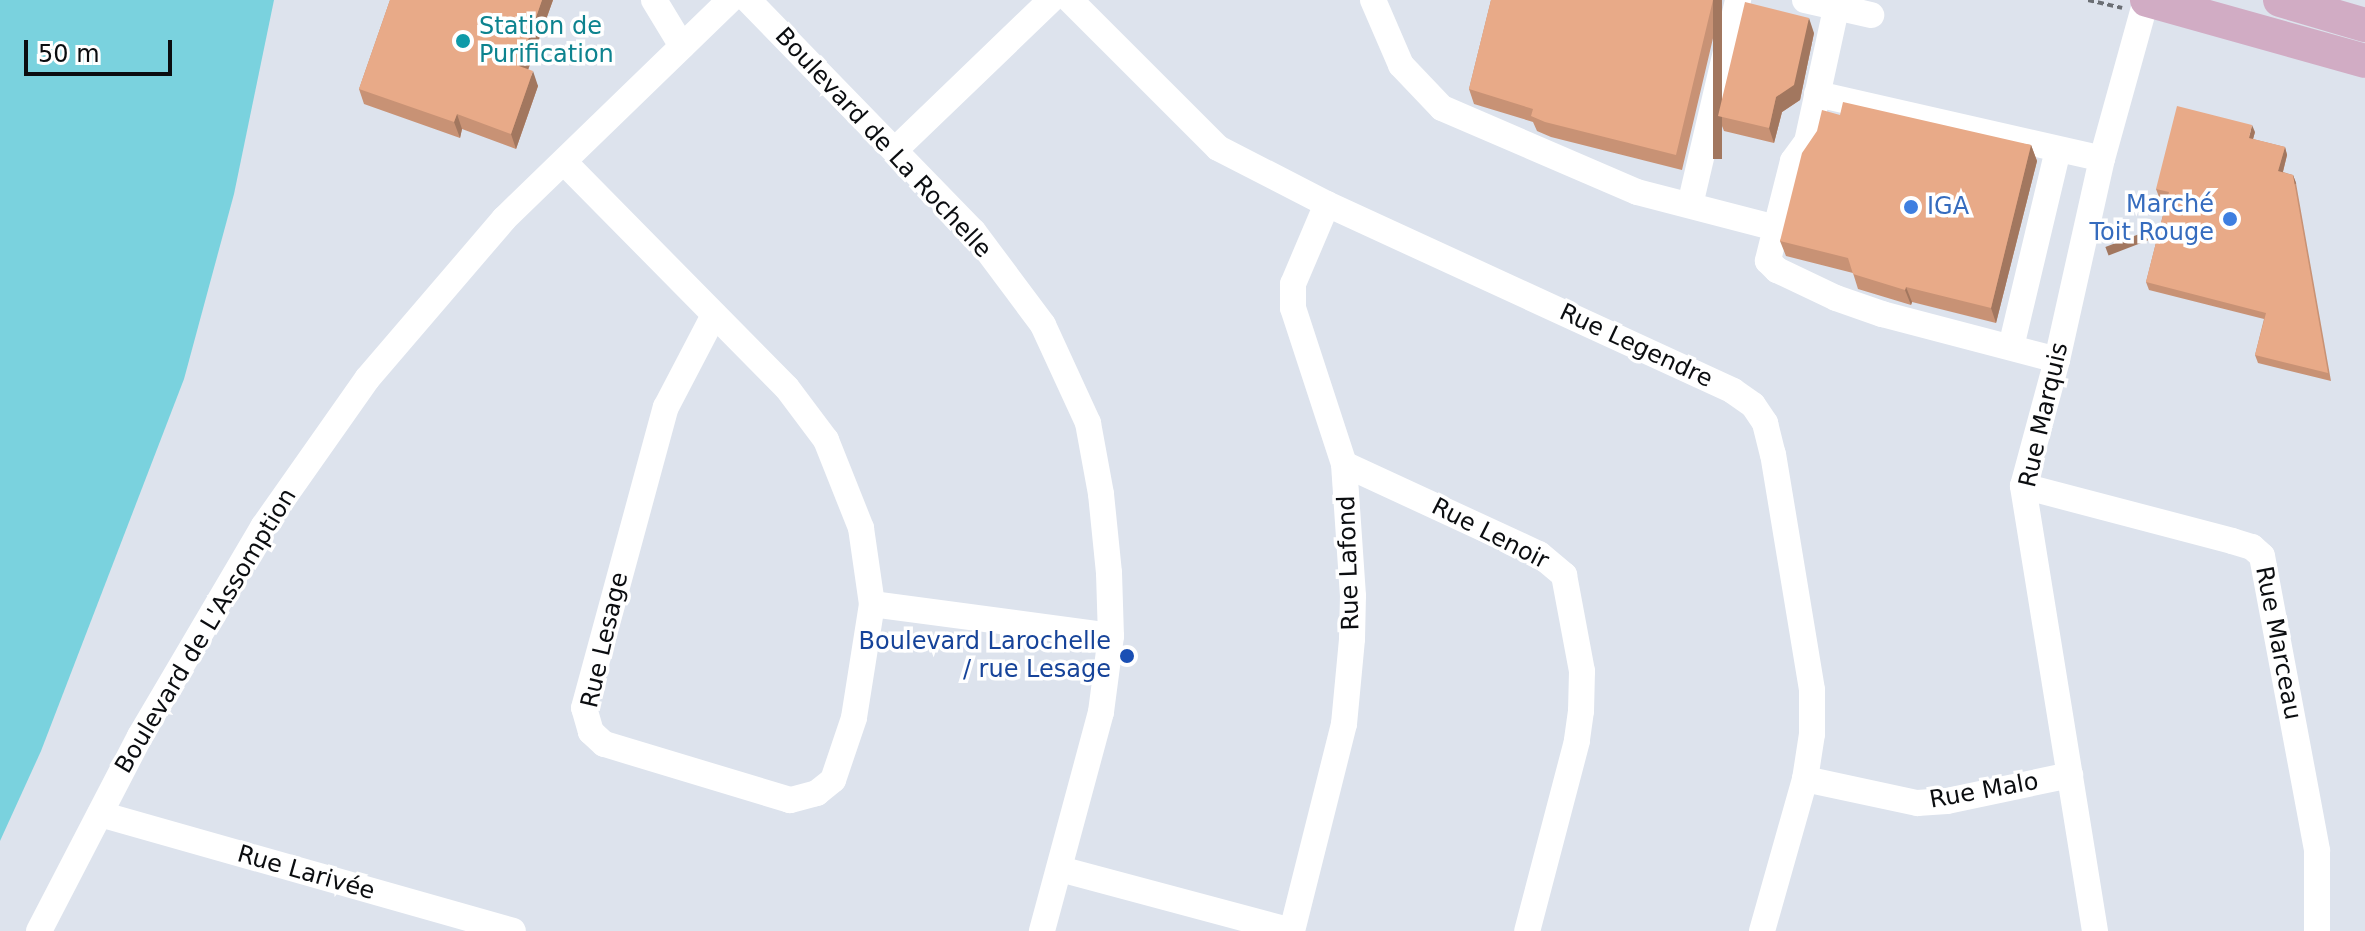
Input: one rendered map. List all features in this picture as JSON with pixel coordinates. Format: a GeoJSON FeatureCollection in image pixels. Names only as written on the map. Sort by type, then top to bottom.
{"type":"FeatureCollection","features":[{"type":"Feature","properties":{"kind":"main road"},"geometry":{"type":"LineString","coordinates":[[2280,0],[2365,25]]}},
{"type":"Feature","properties":{"kind":"main road"},"geometry":{"type":"LineString","coordinates":[[2137,2],[2365,61]]}},
{"type":"Feature","properties":{"kind":"street"},"geometry":{"type":"LineString","coordinates":[[654,0],[682,46]]}},
{"type":"Feature","properties":{"kind":"street","name":"Boulevard de L'Assomption"},"geometry":{"type":"LineString","coordinates":[[39,931],[140,736],[263,527],[367,379],[504,219],[730,0]]}},
{"type":"Feature","properties":{"kind":"street","name":"Boulevard de La Rochelle"},"geometry":{"type":"LineString","coordinates":[[748,0],[973,231],[1043,325],[1088,423],[1101,494],[1109,573],[1111,636],[1101,712],[1042,931]]}},
{"type":"Feature","properties":{"kind":"street"},"geometry":{"type":"LineString","coordinates":[[895,150],[1051,0]]}},
{"type":"Feature","properties":{"kind":"street","name":"Rue Legendre"},"geometry":{"type":"LineString","coordinates":[[1070,0],[1218,148],[1327,204],[1718,384],[1753,405],[1765,423],[1773,454],[1808,648],[1812,734],[1805,779],[1762,931]]}},
{"type":"Feature","properties":{"kind":"street"},"geometry":{"type":"LineString","coordinates":[[1373,0],[1401,65],[1442,108],[1637,192],[1776,228]]}},
{"type":"Feature","properties":{"kind":"street"},"geometry":{"type":"LineString","coordinates":[[1690,205],[1738,0]]}},
{"type":"Feature","properties":{"kind":"street"},"geometry":{"type":"LineString","coordinates":[[1805,0],[1837,4],[1871,15]]}},
{"type":"Feature","properties":{"kind":"street","name":"Rue Marquis"},"geometry":{"type":"LineString","coordinates":[[2095,931],[2023,486],[2057,360],[2137,2]]}},
{"type":"Feature","properties":{"kind":"street"},"geometry":{"type":"LineString","coordinates":[[1837,4],[1807,142],[1793,161],[1768,261],[1777,270],[1836,298],[1882,314],[2057,360]]}},
{"type":"Feature","properties":{"kind":"street"},"geometry":{"type":"LineString","coordinates":[[1817,94],[2102,159]]}},
{"type":"Feature","properties":{"kind":"street"},"geometry":{"type":"LineString","coordinates":[[2011,347],[2058,150]]}},
{"type":"Feature","properties":{"kind":"street","name":"Rue Lesage"},"geometry":{"type":"LineString","coordinates":[[564,162],[787,388],[826,440],[861,528],[872,604],[854,718],[833,780],[817,793],[790,800],[604,744],[591,732],[584,708],[666,407],[714,315]]}},
{"type":"Feature","properties":{"kind":"street","name":"Rue Lafond"},"geometry":{"type":"LineString","coordinates":[[1292,931],[1344,724],[1353,596],[1344,464],[1293,308],[1293,284],[1327,204]]}},
{"type":"Feature","properties":{"kind":"street","name":"Rue Lenoir"},"geometry":{"type":"LineString","coordinates":[[1344,464],[1539,554],[1564,575],[1582,671],[1581,711],[1577,741],[1527,931]]}},
{"type":"Feature","properties":{"kind":"street","name":"Rue Marceau"},"geometry":{"type":"LineString","coordinates":[[2023,486],[2232,541],[2252,547],[2262,556],[2317,851],[2317,931]]}},
{"type":"Feature","properties":{"kind":"street"},"geometry":{"type":"LineString","coordinates":[[872,604],[1111,636]]}},
{"type":"Feature","properties":{"kind":"street","name":"Rue Malo"},"geometry":{"type":"LineString","coordinates":[[1805,779],[1917,803],[1947,801],[2070,775]]}},
{"type":"Feature","properties":{"kind":"street","name":"Rue Larivée"},"geometry":{"type":"LineString","coordinates":[[100,814],[513,931]]}},
{"type":"Feature","properties":{"kind":"street"},"geometry":{"type":"LineString","coordinates":[[1060,869],[1292,931]]}},
{"type":"Feature","properties":{"kind":"path"},"geometry":{"type":"LineString","coordinates":[[2088,0],[2137,2]]}},
{"type":"Feature","properties":{"kind":"water"},"geometry":{"type":"Polygon","coordinates":[[[0,0],[274,0],[234,194],[184,379],[41,751],[0,841],[0,0]]]}},
{"type":"Feature","properties":{"kind":"building","name":"Station de Purification"},"geometry":{"type":"Polygon","coordinates":[[[390,0],[542,0],[519,66],[533,71],[511,134],[457,114],[454,122],[359,89],[390,0]]]}},
{"type":"Feature","properties":{"kind":"building"},"geometry":{"type":"Polygon","coordinates":[[[1491,0],[1713,0],[1676,155],[1545,122],[1531,116],[1533,109],[1469,89],[1491,0]]]}},
{"type":"Feature","properties":{"kind":"building"},"geometry":{"type":"Polygon","coordinates":[[[1745,2],[1809,18],[1794,85],[1776,97],[1769,128],[1718,116],[1745,2]]]}},
{"type":"Feature","properties":{"kind":"building","name":"IGA"},"geometry":{"type":"Polygon","coordinates":[[[1843,102],[2031,145],[1991,308],[1906,287],[1905,290],[1853,274],[1848,258],[1780,241],[1802,153],[1817,131],[1822,110],[1840,115],[1843,102]]]}},
{"type":"Feature","properties":{"kind":"building"},"geometry":{"type":"Polygon","coordinates":[[[2177,106],[2252,125],[2249,138],[2285,147],[2278,171],[2293,175],[2328,373],[2255,355],[2266,313],[2146,282],[2169,192],[2156,189],[2177,106]]]}},
{"type":"Feature","properties":{"kind":"place","name":"Station de Purification"},"geometry":{"type":"Point","coordinates":[463,41]}},
{"type":"Feature","properties":{"kind":"place","name":"IGA"},"geometry":{"type":"Point","coordinates":[1911,207]}},
{"type":"Feature","properties":{"kind":"place","name":"Marché Toit Rouge"},"geometry":{"type":"Point","coordinates":[2230,219]}},
{"type":"Feature","properties":{"kind":"place","name":"Boulevard Larochelle / rue Lesage"},"geometry":{"type":"Point","coordinates":[1127,656]}}]}
